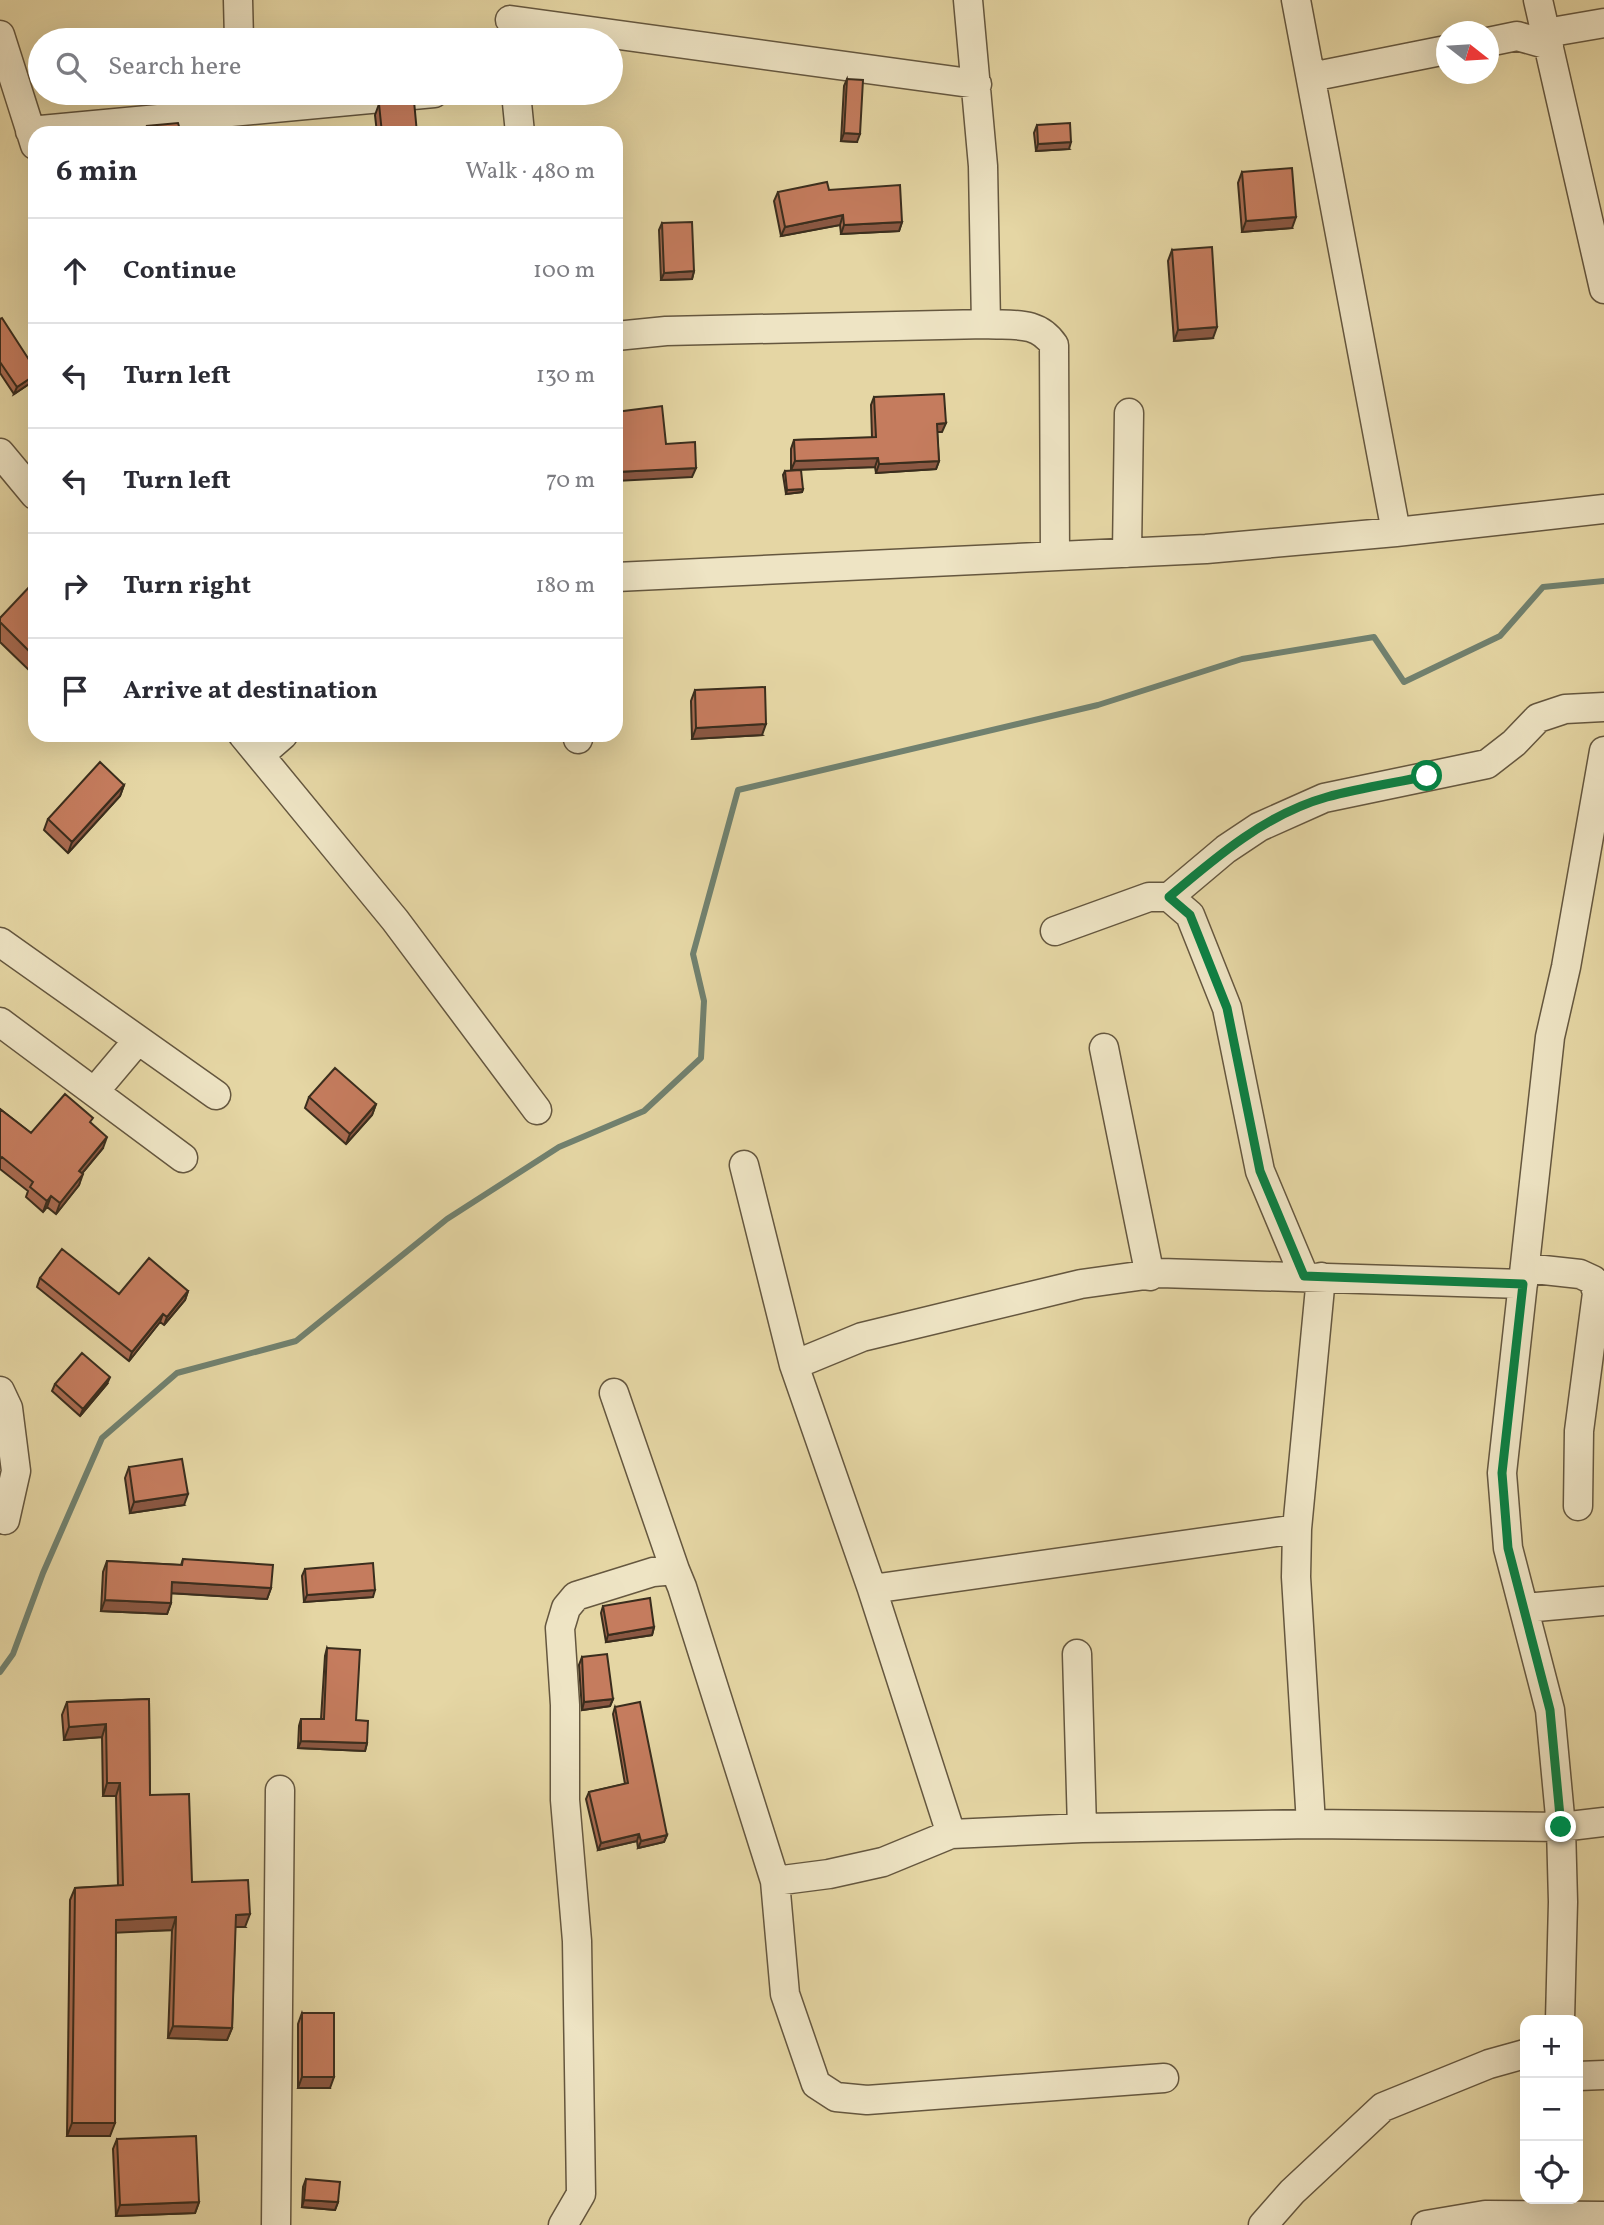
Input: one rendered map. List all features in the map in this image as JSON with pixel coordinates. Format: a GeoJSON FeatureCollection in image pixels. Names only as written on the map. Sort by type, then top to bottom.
{"type":"FeatureCollection","features":[{"type":"Feature","properties":{"kind":"street"},"geometry":{"type":"LineString","coordinates":[[238,0],[239,28]]}},
{"type":"Feature","properties":{"kind":"street"},"geometry":{"type":"LineString","coordinates":[[968,0],[977,84],[986,324]]}},
{"type":"Feature","properties":{"kind":"street"},"geometry":{"type":"LineString","coordinates":[[1296,0],[1396,533]]}},
{"type":"Feature","properties":{"kind":"street"},"geometry":{"type":"LineString","coordinates":[[1538,0],[1603,280]]}},
{"type":"Feature","properties":{"kind":"street"},"geometry":{"type":"LineString","coordinates":[[510,20],[568,28]]}},
{"type":"Feature","properties":{"kind":"street"},"geometry":{"type":"LineString","coordinates":[[1499,40],[1517,36],[1547,39],[1604,23]]}},
{"type":"Feature","properties":{"kind":"street"},"geometry":{"type":"LineString","coordinates":[[0,35],[28,126]]}},
{"type":"Feature","properties":{"kind":"street"},"geometry":{"type":"LineString","coordinates":[[623,35],[977,84]]}},
{"type":"Feature","properties":{"kind":"street"},"geometry":{"type":"LineString","coordinates":[[1311,77],[1436,52]]}},
{"type":"Feature","properties":{"kind":"street"},"geometry":{"type":"LineString","coordinates":[[129,126],[313,105]]}},
{"type":"Feature","properties":{"kind":"street"},"geometry":{"type":"LineString","coordinates":[[517,105],[519,126]]}},
{"type":"Feature","properties":{"kind":"street"},"geometry":{"type":"LineString","coordinates":[[623,335],[666,331],[986,324],[1032,327],[1045,332],[1054,345],[1055,556]]}},
{"type":"Feature","properties":{"kind":"street"},"geometry":{"type":"LineString","coordinates":[[1127,553],[1129,412]]}},
{"type":"Feature","properties":{"kind":"street"},"geometry":{"type":"LineString","coordinates":[[0,453],[28,487]]}},
{"type":"Feature","properties":{"kind":"street"},"geometry":{"type":"LineString","coordinates":[[623,577],[1127,553],[1396,533],[1604,509]]}},
{"type":"Feature","properties":{"kind":"street"},"geometry":{"type":"LineString","coordinates":[[1055,931],[1149,897],[1169,897],[1226,849],[1259,827],[1324,797],[1487,764],[1514,743],[1538,718],[1565,709],[1604,707]]}},
{"type":"Feature","properties":{"kind":"street"},"geometry":{"type":"LineString","coordinates":[[251,745],[395,920],[537,1110]]}},
{"type":"Feature","properties":{"kind":"street"},"geometry":{"type":"LineString","coordinates":[[1560,2015],[1563,1902],[1561,1827],[1550,1710],[1508,1548],[1502,1473],[1550,1037],[1566,967],[1604,751]]}},
{"type":"Feature","properties":{"kind":"street"},"geometry":{"type":"LineString","coordinates":[[1169,897],[1190,915],[1227,1008],[1260,1171],[1313,1276],[1296,1577],[1311,1824]]}},
{"type":"Feature","properties":{"kind":"street"},"geometry":{"type":"LineString","coordinates":[[0,942],[216,1095]]}},
{"type":"Feature","properties":{"kind":"street"},"geometry":{"type":"LineString","coordinates":[[0,1023],[95,1090],[183,1158]]}},
{"type":"Feature","properties":{"kind":"street"},"geometry":{"type":"LineString","coordinates":[[95,1090],[138,1040]]}},
{"type":"Feature","properties":{"kind":"street"},"geometry":{"type":"LineString","coordinates":[[1104,1048],[1150,1276]]}},
{"type":"Feature","properties":{"kind":"street"},"geometry":{"type":"LineString","coordinates":[[744,1165],[794,1365],[872,1589],[951,1834]]}},
{"type":"Feature","properties":{"kind":"street"},"geometry":{"type":"LineString","coordinates":[[794,1365],[862,1337],[1081,1284],[1150,1276],[1580,1274],[1593,1280],[1597,1293],[1579,1431],[1578,1506]]}},
{"type":"Feature","properties":{"kind":"street"},"geometry":{"type":"LineString","coordinates":[[0,1391],[8,1408],[16,1471],[5,1520]]}},
{"type":"Feature","properties":{"kind":"street"},"geometry":{"type":"LineString","coordinates":[[614,1393],[675,1570],[775,1881],[785,1994],[816,2084],[836,2097],[867,2100],[1164,2078]]}},
{"type":"Feature","properties":{"kind":"street"},"geometry":{"type":"LineString","coordinates":[[872,1589],[1297,1529]]}},
{"type":"Feature","properties":{"kind":"street"},"geometry":{"type":"LineString","coordinates":[[563,2225],[581,2194],[577,1941],[565,1800],[565,1705],[560,1628],[566,1608],[576,1595],[653,1572],[675,1570]]}},
{"type":"Feature","properties":{"kind":"street"},"geometry":{"type":"LineString","coordinates":[[1525,1608],[1604,1601]]}},
{"type":"Feature","properties":{"kind":"street"},"geometry":{"type":"LineString","coordinates":[[1077,1654],[1082,1828]]}},
{"type":"Feature","properties":{"kind":"street"},"geometry":{"type":"LineString","coordinates":[[275,2225],[280,1790]]}},
{"type":"Feature","properties":{"kind":"street"},"geometry":{"type":"LineString","coordinates":[[775,1881],[829,1874],[883,1862],[951,1834],[1082,1828],[1311,1824],[1561,1827],[1604,1822]]}},
{"type":"Feature","properties":{"kind":"street"},"geometry":{"type":"LineString","coordinates":[[1263,2225],[1292,2192],[1383,2107],[1489,2064],[1520,2055]]}},
{"type":"Feature","properties":{"kind":"street"},"geometry":{"type":"LineString","coordinates":[[1583,2076],[1604,2075]]}},
{"type":"Feature","properties":{"kind":"street"},"geometry":{"type":"LineString","coordinates":[[1426,2225],[1485,2215],[1555,2213],[1604,2216]]}},
{"type":"Feature","properties":{"kind":"building"},"geometry":{"type":"Polygon","coordinates":[[[847,79],[863,80],[860,134],[844,133],[847,79]]]}},
{"type":"Feature","properties":{"kind":"building"},"geometry":{"type":"Polygon","coordinates":[[[379,105],[414,105],[416,126],[381,126],[379,105]]]}},
{"type":"Feature","properties":{"kind":"building"},"geometry":{"type":"Polygon","coordinates":[[[178,123],[179,126],[147,126],[178,123]]]}},
{"type":"Feature","properties":{"kind":"building"},"geometry":{"type":"Polygon","coordinates":[[[1070,123],[1071,142],[1038,144],[1037,125],[1070,123]]]}},
{"type":"Feature","properties":{"kind":"building"},"geometry":{"type":"Polygon","coordinates":[[[1292,168],[1296,217],[1246,221],[1242,172],[1292,168]]]}},
{"type":"Feature","properties":{"kind":"building"},"geometry":{"type":"Polygon","coordinates":[[[827,182],[829,190],[900,185],[902,222],[844,225],[843,215],[785,227],[778,192],[827,182]]]}},
{"type":"Feature","properties":{"kind":"building"},"geometry":{"type":"Polygon","coordinates":[[[692,222],[694,271],[664,273],[662,223],[692,222]]]}},
{"type":"Feature","properties":{"kind":"building"},"geometry":{"type":"Polygon","coordinates":[[[1212,247],[1217,327],[1178,330],[1172,250],[1212,247]]]}},
{"type":"Feature","properties":{"kind":"building"},"geometry":{"type":"Polygon","coordinates":[[[2,318],[28,358],[28,380],[17,387],[0,362],[2,318]]]}},
{"type":"Feature","properties":{"kind":"building"},"geometry":{"type":"Polygon","coordinates":[[[944,394],[946,423],[937,424],[939,461],[879,464],[878,458],[795,461],[794,440],[876,437],[874,397],[944,394]]]}},
{"type":"Feature","properties":{"kind":"building"},"geometry":{"type":"Polygon","coordinates":[[[662,406],[666,444],[695,442],[696,468],[623,472],[623,411],[662,406]]]}},
{"type":"Feature","properties":{"kind":"building"},"geometry":{"type":"Polygon","coordinates":[[[801,470],[803,489],[787,490],[785,471],[801,470]]]}},
{"type":"Feature","properties":{"kind":"building"},"geometry":{"type":"Polygon","coordinates":[[[28,588],[28,650],[0,622],[0,618],[28,588]]]}},
{"type":"Feature","properties":{"kind":"building"},"geometry":{"type":"Polygon","coordinates":[[[765,687],[766,724],[696,728],[695,690],[765,687]]]}},
{"type":"Feature","properties":{"kind":"building"},"geometry":{"type":"Polygon","coordinates":[[[100,762],[124,785],[72,842],[48,819],[100,762]]]}},
{"type":"Feature","properties":{"kind":"building"},"geometry":{"type":"Polygon","coordinates":[[[335,1068],[376,1104],[350,1134],[309,1097],[335,1068]]]}},
{"type":"Feature","properties":{"kind":"building"},"geometry":{"type":"Polygon","coordinates":[[[65,1094],[93,1118],[90,1122],[107,1137],[79,1171],[83,1174],[60,1203],[51,1196],[47,1201],[30,1187],[33,1182],[2,1157],[0,1159],[0,1109],[31,1133],[65,1094]]]}},
{"type":"Feature","properties":{"kind":"building"},"geometry":{"type":"Polygon","coordinates":[[[62,1249],[119,1294],[149,1258],[188,1291],[167,1317],[163,1314],[132,1352],[40,1278],[62,1249]]]}},
{"type":"Feature","properties":{"kind":"building"},"geometry":{"type":"Polygon","coordinates":[[[82,1353],[110,1377],[83,1409],[55,1384],[82,1353]]]}},
{"type":"Feature","properties":{"kind":"building"},"geometry":{"type":"Polygon","coordinates":[[[182,1459],[188,1494],[134,1502],[129,1467],[182,1459]]]}},
{"type":"Feature","properties":{"kind":"building"},"geometry":{"type":"Polygon","coordinates":[[[183,1559],[273,1565],[271,1588],[172,1582],[171,1603],[105,1600],[107,1561],[182,1565],[183,1559]]]}},
{"type":"Feature","properties":{"kind":"building"},"geometry":{"type":"Polygon","coordinates":[[[373,1563],[375,1590],[307,1595],[305,1569],[373,1563]]]}},
{"type":"Feature","properties":{"kind":"building"},"geometry":{"type":"Polygon","coordinates":[[[650,1598],[654,1627],[608,1635],[603,1606],[650,1598]]]}},
{"type":"Feature","properties":{"kind":"building"},"geometry":{"type":"Polygon","coordinates":[[[327,1648],[360,1650],[356,1720],[368,1721],[367,1743],[301,1741],[301,1719],[324,1719],[327,1648]]]}},
{"type":"Feature","properties":{"kind":"building"},"geometry":{"type":"Polygon","coordinates":[[[607,1654],[613,1699],[584,1702],[582,1657],[607,1654]]]}},
{"type":"Feature","properties":{"kind":"building"},"geometry":{"type":"Polygon","coordinates":[[[149,1699],[150,1795],[189,1794],[192,1882],[248,1880],[250,1914],[236,1915],[232,2028],[173,2026],[176,1917],[116,1920],[115,2123],[72,2123],[75,1888],[123,1885],[120,1783],[107,1783],[106,1724],[69,1727],[67,1702],[149,1699]]]}},
{"type":"Feature","properties":{"kind":"building"},"geometry":{"type":"Polygon","coordinates":[[[640,1702],[667,1835],[641,1841],[639,1834],[601,1843],[589,1792],[628,1783],[615,1707],[640,1702]]]}},
{"type":"Feature","properties":{"kind":"building"},"geometry":{"type":"Polygon","coordinates":[[[302,2013],[334,2013],[334,2077],[302,2077],[302,2013]]]}},
{"type":"Feature","properties":{"kind":"building"},"geometry":{"type":"Polygon","coordinates":[[[196,2136],[199,2202],[120,2205],[117,2139],[196,2136]]]}},
{"type":"Feature","properties":{"kind":"building"},"geometry":{"type":"Polygon","coordinates":[[[306,2179],[340,2182],[338,2202],[304,2200],[306,2179]]]}},
{"type":"Feature","properties":{"kind":"waterway"},"geometry":{"type":"LineString","coordinates":[[0,1672],[13,1654],[43,1573],[102,1438],[177,1373],[296,1341],[447,1219],[559,1147],[644,1111],[701,1058],[704,1001],[693,954],[738,790],[1098,705],[1242,659],[1374,637],[1404,682],[1500,636],[1543,587],[1604,581]]}},
{"type":"Feature","properties":{"kind":"route"},"geometry":{"type":"LineString","coordinates":[[1427,776],[1324,797],[1259,827],[1226,849],[1169,897],[1190,915],[1227,1008],[1260,1171],[1304,1276],[1523,1284],[1502,1473],[1508,1548],[1550,1710],[1561,1827]]}}]}
